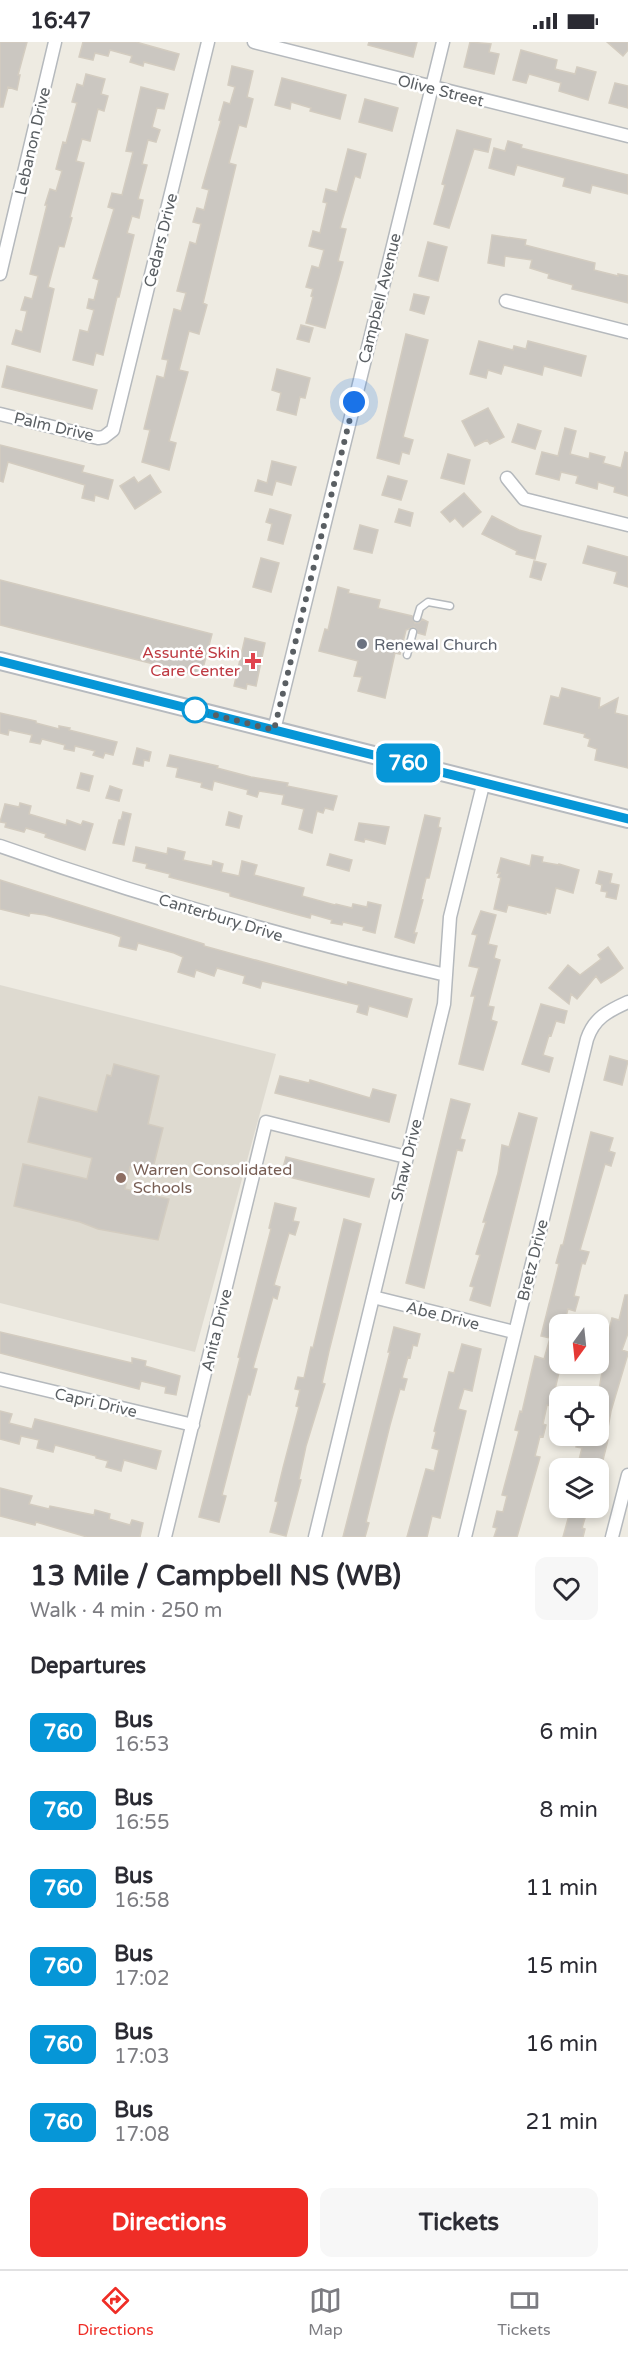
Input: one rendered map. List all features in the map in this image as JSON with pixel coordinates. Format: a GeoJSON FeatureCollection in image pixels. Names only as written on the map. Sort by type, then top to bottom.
{"type":"FeatureCollection","features":[{"type":"Feature","properties":{"kind":"main road"},"geometry":{"type":"LineString","coordinates":[[0,661],[628,819]]}},
{"type":"Feature","properties":{"kind":"street","name":"Lebanon Drive"},"geometry":{"type":"LineString","coordinates":[[0,274],[56,42]]}},
{"type":"Feature","properties":{"kind":"street","name":"Cedars Drive"},"geometry":{"type":"LineString","coordinates":[[108,435],[115,425],[208,42]]}},
{"type":"Feature","properties":{"kind":"street","name":"Olive Street"},"geometry":{"type":"LineString","coordinates":[[254,42],[628,136]]}},
{"type":"Feature","properties":{"kind":"street","name":"Campbell Avenue"},"geometry":{"type":"LineString","coordinates":[[274,730],[443,42]]}},
{"type":"Feature","properties":{"kind":"street"},"geometry":{"type":"LineString","coordinates":[[506,301],[628,333]]}},
{"type":"Feature","properties":{"kind":"street","name":"Palm Drive"},"geometry":{"type":"LineString","coordinates":[[0,414],[98,438],[108,435]]}},
{"type":"Feature","properties":{"kind":"street"},"geometry":{"type":"LineString","coordinates":[[507,478],[524,499],[628,525]]}},
{"type":"Feature","properties":{"kind":"street","name":"Shaw Drive"},"geometry":{"type":"LineString","coordinates":[[315,1537],[444,1004],[450,917],[484,781]]}},
{"type":"Feature","properties":{"kind":"street","name":"Canterbury Drive"},"geometry":{"type":"LineString","coordinates":[[0,846],[55,866],[270,932],[446,975]]}},
{"type":"Feature","properties":{"kind":"street","name":"Bretz Drive"},"geometry":{"type":"LineString","coordinates":[[465,1537],[587,1039],[597,1019],[606,1012],[628,1002]]}},
{"type":"Feature","properties":{"kind":"street","name":"Anita Drive"},"geometry":{"type":"LineString","coordinates":[[165,1537],[266,1122],[406,1157]]}},
{"type":"Feature","properties":{"kind":"street","name":"Abe Drive"},"geometry":{"type":"LineString","coordinates":[[373,1297],[514,1332]]}},
{"type":"Feature","properties":{"kind":"street","name":"Capri Drive"},"geometry":{"type":"LineString","coordinates":[[0,1379],[193,1425]]}},
{"type":"Feature","properties":{"kind":"street"},"geometry":{"type":"LineString","coordinates":[[612,1537],[628,1475]]}},
{"type":"Feature","properties":{"kind":"lane"},"geometry":{"type":"LineString","coordinates":[[417,618],[420,608],[428,602],[450,606]]}},
{"type":"Feature","properties":{"kind":"lane"},"geometry":{"type":"LineString","coordinates":[[407,655],[413,632]]}},
{"type":"Feature","properties":{"kind":"shaded area","name":"Warren Consolidated Schools"},"geometry":{"type":"Polygon","coordinates":[[[0,985],[276,1054],[195,1352],[0,1303],[0,985]]]}},
{"type":"Feature","properties":{"kind":"building"},"geometry":{"type":"Polygon","coordinates":[[[0,42],[27,42],[18,75],[20,75],[17,90],[8,87],[3,107],[0,107],[0,42]]]}},
{"type":"Feature","properties":{"kind":"building"},"geometry":{"type":"Polygon","coordinates":[[[83,42],[136,42],[179,54],[174,70],[144,62],[143,66],[130,62],[132,56],[110,50],[108,56],[95,53],[93,60],[79,57],[83,42]]]}},
{"type":"Feature","properties":{"kind":"building"},"geometry":{"type":"Polygon","coordinates":[[[369,42],[417,42],[413,57],[368,45],[369,42]]]}},
{"type":"Feature","properties":{"kind":"building"},"geometry":{"type":"Polygon","coordinates":[[[470,42],[491,44],[489,52],[499,54],[494,74],[464,67],[470,42]]]}},
{"type":"Feature","properties":{"kind":"building"},"geometry":{"type":"Polygon","coordinates":[[[607,42],[628,42],[628,50],[623,56],[607,42]]]}},
{"type":"Feature","properties":{"kind":"building"},"geometry":{"type":"Polygon","coordinates":[[[521,50],[557,60],[555,69],[575,74],[577,67],[596,72],[588,100],[559,91],[561,83],[529,74],[526,83],[513,80],[521,50]]]}},
{"type":"Feature","properties":{"kind":"building"},"geometry":{"type":"Polygon","coordinates":[[[232,66],[253,71],[247,97],[253,99],[246,127],[239,125],[229,163],[236,165],[203,303],[207,305],[199,334],[189,331],[179,370],[188,372],[169,441],[176,443],[169,470],[142,462],[150,430],[144,429],[157,376],[164,378],[168,360],[162,359],[174,309],[181,311],[186,293],[177,291],[190,242],[196,244],[201,224],[193,222],[197,208],[204,210],[209,190],[202,188],[221,121],[219,120],[224,102],[230,104],[235,87],[228,85],[232,66]]]}},
{"type":"Feature","properties":{"kind":"building"},"geometry":{"type":"Polygon","coordinates":[[[86,74],[105,79],[101,94],[108,96],[104,111],[98,109],[90,141],[82,139],[76,161],[84,163],[64,247],[59,246],[48,287],[54,289],[40,352],[12,344],[16,330],[22,332],[27,311],[21,310],[25,297],[32,299],[38,276],[30,274],[47,205],[45,205],[50,189],[56,191],[62,171],[56,169],[77,103],[72,102],[77,84],[83,86],[86,74]]]}},
{"type":"Feature","properties":{"kind":"building"},"geometry":{"type":"Polygon","coordinates":[[[282,78],[346,95],[340,119],[310,111],[311,108],[291,102],[290,109],[275,105],[282,78]]]}},
{"type":"Feature","properties":{"kind":"building"},"geometry":{"type":"Polygon","coordinates":[[[615,83],[628,86],[628,108],[609,103],[615,83]]]}},
{"type":"Feature","properties":{"kind":"building"},"geometry":{"type":"Polygon","coordinates":[[[141,87],[168,94],[164,109],[157,108],[152,127],[160,130],[156,142],[148,140],[142,164],[147,165],[138,199],[143,200],[139,218],[132,216],[127,233],[134,235],[119,297],[117,297],[103,355],[96,353],[93,365],[73,360],[80,330],[88,332],[94,310],[87,308],[89,299],[94,300],[99,280],[93,278],[114,209],[108,207],[112,193],[122,195],[133,152],[126,151],[141,87]]]}},
{"type":"Feature","properties":{"kind":"building"},"geometry":{"type":"Polygon","coordinates":[[[365,99],[398,108],[392,131],[359,122],[365,99]]]}},
{"type":"Feature","properties":{"kind":"building"},"geometry":{"type":"Polygon","coordinates":[[[457,130],[491,139],[488,152],[474,149],[449,228],[434,224],[457,130]]]}},
{"type":"Feature","properties":{"kind":"building"},"geometry":{"type":"Polygon","coordinates":[[[508,141],[522,145],[521,148],[628,175],[628,194],[592,185],[590,193],[563,186],[565,178],[517,165],[514,175],[489,168],[494,148],[505,151],[508,141]]]}},
{"type":"Feature","properties":{"kind":"building"},"geometry":{"type":"Polygon","coordinates":[[[348,149],[366,154],[360,178],[355,176],[340,228],[346,229],[338,261],[343,262],[325,328],[306,323],[313,289],[306,287],[312,266],[319,268],[324,250],[309,246],[313,231],[320,233],[327,203],[323,202],[326,189],[337,192],[348,149]]]}},
{"type":"Feature","properties":{"kind":"building"},"geometry":{"type":"Polygon","coordinates":[[[492,235],[526,240],[525,245],[595,263],[594,270],[628,276],[628,303],[572,289],[573,285],[548,278],[549,274],[530,268],[532,260],[505,256],[504,266],[488,263],[492,235]]]}},
{"type":"Feature","properties":{"kind":"building"},"geometry":{"type":"Polygon","coordinates":[[[428,242],[447,247],[438,281],[419,276],[428,242]]]}},
{"type":"Feature","properties":{"kind":"building"},"geometry":{"type":"Polygon","coordinates":[[[414,294],[429,297],[424,314],[410,310],[414,294]]]}},
{"type":"Feature","properties":{"kind":"building"},"geometry":{"type":"Polygon","coordinates":[[[301,325],[313,328],[309,342],[297,339],[301,325]]]}},
{"type":"Feature","properties":{"kind":"building"},"geometry":{"type":"Polygon","coordinates":[[[406,334],[428,340],[403,437],[413,440],[409,454],[402,452],[399,464],[377,458],[406,334]]]}},
{"type":"Feature","properties":{"kind":"building"},"geometry":{"type":"Polygon","coordinates":[[[479,341],[513,350],[514,346],[526,349],[528,341],[586,356],[581,376],[544,366],[542,375],[504,365],[501,374],[488,370],[486,378],[470,374],[479,341]]]}},
{"type":"Feature","properties":{"kind":"building"},"geometry":{"type":"Polygon","coordinates":[[[7,366],[97,390],[92,409],[2,387],[7,366]]]}},
{"type":"Feature","properties":{"kind":"building"},"geometry":{"type":"Polygon","coordinates":[[[277,369],[310,378],[305,398],[300,397],[296,415],[277,410],[281,393],[272,390],[277,369]]]}},
{"type":"Feature","properties":{"kind":"building"},"geometry":{"type":"Polygon","coordinates":[[[488,408],[504,437],[490,444],[487,440],[475,446],[462,421],[488,408]]]}},
{"type":"Feature","properties":{"kind":"building"},"geometry":{"type":"Polygon","coordinates":[[[518,424],[541,431],[535,449],[512,442],[518,424]]]}},
{"type":"Feature","properties":{"kind":"building"},"geometry":{"type":"Polygon","coordinates":[[[565,428],[576,431],[570,454],[589,459],[590,453],[605,457],[603,463],[621,468],[625,452],[628,453],[628,496],[614,492],[615,487],[598,482],[597,489],[576,483],[578,476],[561,472],[559,480],[536,474],[542,452],[558,456],[565,428]]]}},
{"type":"Feature","properties":{"kind":"building"},"geometry":{"type":"Polygon","coordinates":[[[0,445],[84,466],[82,472],[113,480],[108,499],[95,495],[94,501],[82,498],[85,485],[8,462],[3,482],[0,481],[0,445]]]}},
{"type":"Feature","properties":{"kind":"building"},"geometry":{"type":"Polygon","coordinates":[[[448,454],[470,460],[464,484],[441,478],[448,454]]]}},
{"type":"Feature","properties":{"kind":"building"},"geometry":{"type":"Polygon","coordinates":[[[272,461],[296,467],[291,485],[276,481],[272,495],[255,491],[258,480],[267,483],[272,461]]]}},
{"type":"Feature","properties":{"kind":"building"},"geometry":{"type":"Polygon","coordinates":[[[150,475],[161,492],[135,509],[120,486],[134,477],[138,483],[150,475]]]}},
{"type":"Feature","properties":{"kind":"building"},"geometry":{"type":"Polygon","coordinates":[[[388,476],[407,481],[401,500],[382,495],[388,476]]]}},
{"type":"Feature","properties":{"kind":"building"},"geometry":{"type":"Polygon","coordinates":[[[464,493],[481,512],[463,527],[455,518],[450,522],[441,512],[464,493]]]}},
{"type":"Feature","properties":{"kind":"building"},"geometry":{"type":"Polygon","coordinates":[[[270,509],[291,515],[283,544],[268,540],[272,524],[266,522],[270,509]]]}},
{"type":"Feature","properties":{"kind":"building"},"geometry":{"type":"Polygon","coordinates":[[[399,509],[413,513],[410,526],[395,522],[399,509]]]}},
{"type":"Feature","properties":{"kind":"building"},"geometry":{"type":"Polygon","coordinates":[[[492,516],[519,530],[541,536],[535,559],[516,554],[517,551],[482,534],[492,516]]]}},
{"type":"Feature","properties":{"kind":"building"},"geometry":{"type":"Polygon","coordinates":[[[360,525],[378,530],[372,553],[354,549],[360,525]]]}},
{"type":"Feature","properties":{"kind":"building"},"geometry":{"type":"Polygon","coordinates":[[[588,546],[628,557],[628,587],[614,583],[617,572],[583,563],[588,546]]]}},
{"type":"Feature","properties":{"kind":"building"},"geometry":{"type":"Polygon","coordinates":[[[261,558],[279,563],[271,592],[253,587],[261,558]]]}},
{"type":"Feature","properties":{"kind":"building"},"geometry":{"type":"Polygon","coordinates":[[[534,561],[546,564],[541,580],[530,577],[534,561]]]}},
{"type":"Feature","properties":{"kind":"building"},"geometry":{"type":"Polygon","coordinates":[[[0,580],[212,634],[201,676],[0,625],[0,580]]]}},
{"type":"Feature","properties":{"kind":"building","name":"Renewal Church"},"geometry":{"type":"Polygon","coordinates":[[[338,587],[349,590],[348,593],[380,600],[378,608],[412,616],[415,623],[419,623],[422,619],[428,622],[425,635],[418,633],[414,627],[406,630],[400,654],[395,653],[385,698],[358,691],[362,677],[354,676],[358,661],[319,651],[325,629],[328,630],[338,587]]]}},
{"type":"Feature","properties":{"kind":"building","name":"Assunté Skin Care Center"},"geometry":{"type":"Polygon","coordinates":[[[245,638],[265,643],[256,686],[247,684],[246,689],[234,686],[245,638]]]}},
{"type":"Feature","properties":{"kind":"building"},"geometry":{"type":"Polygon","coordinates":[[[562,688],[600,698],[599,708],[618,698],[615,713],[628,716],[628,768],[595,760],[597,749],[588,746],[590,739],[584,737],[585,734],[544,724],[551,696],[559,698],[562,688]]]}},
{"type":"Feature","properties":{"kind":"building"},"geometry":{"type":"Polygon","coordinates":[[[0,713],[59,729],[59,726],[70,728],[69,730],[117,742],[113,755],[105,753],[103,758],[93,755],[95,751],[75,746],[74,751],[64,749],[65,745],[42,739],[40,744],[30,742],[32,735],[9,730],[8,735],[0,733],[0,713]]]}},
{"type":"Feature","properties":{"kind":"building"},"geometry":{"type":"Polygon","coordinates":[[[137,748],[151,752],[149,761],[144,760],[143,766],[133,764],[137,748]]]}},
{"type":"Feature","properties":{"kind":"building"},"geometry":{"type":"Polygon","coordinates":[[[170,755],[218,766],[217,768],[251,777],[288,783],[287,786],[337,796],[333,810],[325,808],[323,813],[317,811],[312,833],[299,829],[304,809],[282,804],[284,795],[259,791],[257,797],[247,794],[248,790],[214,781],[212,790],[201,787],[202,783],[176,777],[178,768],[167,766],[170,755]]]}},
{"type":"Feature","properties":{"kind":"building"},"geometry":{"type":"Polygon","coordinates":[[[81,773],[93,776],[89,791],[77,788],[81,773]]]}},
{"type":"Feature","properties":{"kind":"building"},"geometry":{"type":"Polygon","coordinates":[[[110,786],[122,790],[119,801],[106,798],[110,786]]]}},
{"type":"Feature","properties":{"kind":"building"},"geometry":{"type":"Polygon","coordinates":[[[20,803],[31,806],[29,814],[66,825],[67,820],[81,825],[83,821],[93,824],[85,850],[26,828],[24,832],[5,827],[6,823],[0,822],[5,804],[19,807],[20,803]]]}},
{"type":"Feature","properties":{"kind":"building"},"geometry":{"type":"Polygon","coordinates":[[[123,812],[131,814],[124,845],[113,843],[123,812]]]}},
{"type":"Feature","properties":{"kind":"building"},"geometry":{"type":"Polygon","coordinates":[[[229,812],[242,816],[239,828],[226,825],[229,812]]]}},
{"type":"Feature","properties":{"kind":"building"},"geometry":{"type":"Polygon","coordinates":[[[425,815],[440,818],[438,827],[441,828],[429,878],[426,878],[421,899],[423,900],[414,933],[417,933],[414,943],[395,937],[425,815]]]}},
{"type":"Feature","properties":{"kind":"building"},"geometry":{"type":"Polygon","coordinates":[[[359,823],[389,827],[385,844],[365,839],[364,842],[355,840],[359,823]]]}},
{"type":"Feature","properties":{"kind":"building"},"geometry":{"type":"Polygon","coordinates":[[[136,847],[167,854],[168,848],[185,852],[183,860],[212,866],[213,861],[223,864],[221,872],[239,876],[242,861],[257,865],[254,875],[304,888],[302,896],[352,908],[353,904],[367,907],[368,902],[381,905],[375,933],[363,930],[364,927],[343,922],[342,925],[331,923],[332,920],[311,914],[310,918],[169,877],[170,874],[146,868],[147,864],[133,861],[136,847]]]}},
{"type":"Feature","properties":{"kind":"building"},"geometry":{"type":"Polygon","coordinates":[[[330,854],[352,860],[349,871],[327,865],[330,854]]]}},
{"type":"Feature","properties":{"kind":"building"},"geometry":{"type":"Polygon","coordinates":[[[532,855],[543,857],[542,862],[579,870],[573,893],[556,888],[550,913],[546,912],[546,914],[508,905],[506,912],[494,909],[501,878],[498,877],[500,873],[497,873],[501,858],[530,866],[532,855]]]}},
{"type":"Feature","properties":{"kind":"building"},"geometry":{"type":"Polygon","coordinates":[[[599,871],[612,874],[610,883],[619,885],[616,899],[606,897],[607,892],[601,891],[602,885],[596,883],[599,871]]]}},
{"type":"Feature","properties":{"kind":"building"},"geometry":{"type":"Polygon","coordinates":[[[0,880],[204,944],[204,946],[347,985],[348,982],[412,999],[407,1017],[369,1006],[367,1015],[357,1012],[359,1005],[262,981],[260,988],[243,983],[245,976],[217,968],[214,976],[196,970],[194,977],[178,972],[183,957],[174,953],[138,943],[136,950],[119,946],[121,937],[113,934],[45,915],[30,913],[29,916],[0,909],[0,880]]]}},
{"type":"Feature","properties":{"kind":"building"},"geometry":{"type":"Polygon","coordinates":[[[481,911],[496,915],[488,944],[497,946],[494,958],[500,960],[488,1006],[494,1007],[491,1020],[497,1022],[483,1070],[459,1064],[475,996],[471,996],[479,968],[469,966],[477,935],[472,934],[481,911]]]}},
{"type":"Feature","properties":{"kind":"building"},"geometry":{"type":"Polygon","coordinates":[[[608,947],[623,968],[614,975],[601,983],[596,976],[577,999],[571,994],[569,1004],[549,988],[568,965],[580,975],[601,959],[598,955],[608,947]]]}},
{"type":"Feature","properties":{"kind":"building"},"geometry":{"type":"Polygon","coordinates":[[[541,1004],[567,1011],[564,1023],[556,1021],[543,1055],[553,1058],[549,1072],[522,1064],[541,1004]]]}},
{"type":"Feature","properties":{"kind":"building"},"geometry":{"type":"Polygon","coordinates":[[[610,1056],[628,1061],[622,1085],[604,1080],[610,1056]]]}},
{"type":"Feature","properties":{"kind":"building"},"geometry":{"type":"Polygon","coordinates":[[[114,1064],[159,1076],[148,1124],[163,1128],[152,1172],[130,1167],[125,1189],[169,1199],[158,1240],[98,1229],[80,1222],[14,1206],[23,1164],[87,1179],[92,1158],[28,1142],[39,1097],[97,1112],[107,1075],[111,1076],[114,1064]]]}},
{"type":"Feature","properties":{"kind":"building"},"geometry":{"type":"Polygon","coordinates":[[[280,1076],[309,1083],[310,1080],[370,1098],[373,1089],[396,1095],[389,1122],[275,1093],[280,1076]]]}},
{"type":"Feature","properties":{"kind":"building"},"geometry":{"type":"Polygon","coordinates":[[[451,1099],[470,1104],[460,1139],[465,1140],[462,1151],[457,1150],[424,1288],[406,1283],[451,1099]]]}},
{"type":"Feature","properties":{"kind":"building"},"geometry":{"type":"Polygon","coordinates":[[[519,1113],[537,1118],[490,1306],[470,1300],[474,1287],[470,1286],[480,1255],[476,1254],[498,1173],[502,1145],[509,1147],[519,1113]]]}},
{"type":"Feature","properties":{"kind":"building"},"geometry":{"type":"Polygon","coordinates":[[[591,1132],[613,1138],[609,1151],[615,1153],[611,1166],[605,1164],[580,1250],[589,1252],[585,1264],[582,1263],[574,1296],[579,1297],[575,1311],[568,1309],[567,1314],[549,1314],[549,1338],[541,1336],[559,1264],[556,1263],[561,1245],[563,1245],[591,1132]]]}},
{"type":"Feature","properties":{"kind":"building"},"geometry":{"type":"Polygon","coordinates":[[[286,1157],[374,1179],[369,1197],[281,1175],[286,1157]]]}},
{"type":"Feature","properties":{"kind":"building"},"geometry":{"type":"Polygon","coordinates":[[[275,1203],[296,1208],[293,1221],[299,1222],[295,1235],[289,1233],[274,1285],[280,1287],[277,1299],[273,1297],[253,1368],[257,1369],[250,1395],[248,1394],[222,1495],[226,1496],[219,1522],[199,1517],[240,1358],[238,1357],[271,1229],[269,1228],[275,1203]]]}},
{"type":"Feature","properties":{"kind":"building"},"geometry":{"type":"Polygon","coordinates":[[[344,1219],[361,1224],[329,1351],[322,1383],[325,1384],[306,1446],[299,1479],[301,1480],[286,1536],[270,1532],[278,1502],[275,1501],[299,1407],[296,1406],[300,1390],[295,1389],[298,1377],[304,1378],[311,1347],[313,1348],[344,1219]]]}},
{"type":"Feature","properties":{"kind":"building"},"geometry":{"type":"Polygon","coordinates":[[[625,1295],[628,1295],[628,1333],[622,1350],[628,1354],[609,1422],[609,1386],[600,1386],[602,1374],[609,1374],[609,1330],[612,1318],[619,1320],[625,1295]]]}},
{"type":"Feature","properties":{"kind":"building"},"geometry":{"type":"Polygon","coordinates":[[[394,1327],[420,1334],[417,1346],[413,1345],[410,1358],[408,1357],[402,1378],[407,1379],[404,1390],[400,1389],[390,1425],[366,1522],[369,1523],[365,1537],[343,1537],[390,1352],[388,1352],[394,1327]]]}},
{"type":"Feature","properties":{"kind":"building"},"geometry":{"type":"Polygon","coordinates":[[[0,1332],[132,1363],[132,1358],[146,1361],[145,1366],[180,1376],[176,1395],[165,1393],[166,1387],[141,1381],[139,1389],[0,1353],[0,1332]]]}},
{"type":"Feature","properties":{"kind":"building"},"geometry":{"type":"Polygon","coordinates":[[[549,1342],[549,1374],[559,1374],[556,1386],[549,1386],[549,1406],[547,1405],[543,1424],[546,1425],[543,1437],[540,1436],[535,1456],[540,1457],[517,1537],[494,1537],[497,1528],[493,1527],[497,1511],[503,1512],[507,1496],[502,1495],[519,1431],[515,1430],[520,1411],[522,1412],[535,1356],[544,1359],[549,1342]]]}},
{"type":"Feature","properties":{"kind":"building"},"geometry":{"type":"Polygon","coordinates":[[[462,1344],[481,1349],[472,1391],[464,1389],[458,1409],[466,1411],[440,1518],[432,1516],[427,1537],[407,1537],[426,1469],[434,1471],[439,1450],[432,1448],[436,1432],[434,1431],[449,1372],[454,1373],[462,1344]]]}},
{"type":"Feature","properties":{"kind":"building"},"geometry":{"type":"Polygon","coordinates":[[[0,1411],[12,1414],[9,1423],[32,1429],[35,1419],[161,1451],[156,1469],[124,1460],[121,1471],[106,1467],[108,1461],[96,1458],[96,1456],[55,1445],[53,1452],[37,1448],[39,1440],[21,1436],[19,1444],[0,1439],[0,1411]]]}},
{"type":"Feature","properties":{"kind":"building"},"geometry":{"type":"Polygon","coordinates":[[[606,1446],[604,1458],[580,1458],[582,1448],[576,1447],[606,1446]]]}},
{"type":"Feature","properties":{"kind":"building"},"geometry":{"type":"Polygon","coordinates":[[[0,1488],[32,1496],[29,1504],[49,1509],[50,1506],[94,1515],[95,1510],[110,1514],[109,1519],[130,1525],[132,1520],[143,1523],[140,1537],[87,1537],[36,1522],[35,1525],[0,1516],[0,1488]]]}},
{"type":"Feature","properties":{"kind":"building"},"geometry":{"type":"Polygon","coordinates":[[[568,1518],[585,1518],[582,1528],[585,1529],[583,1537],[563,1537],[568,1518]]]}},
{"type":"Feature","properties":{"kind":"bus line","name":"760"},"geometry":{"type":"LineString","coordinates":[[0,661],[628,819]]}},
{"type":"Feature","properties":{"kind":"place","name":"Renewal Church"},"geometry":{"type":"Point","coordinates":[362,644]}},
{"type":"Feature","properties":{"kind":"place","name":"Assunté Skin Care Center"},"geometry":{"type":"Point","coordinates":[253,661]}},
{"type":"Feature","properties":{"kind":"place","name":"Warren Consolidated Schools"},"geometry":{"type":"Point","coordinates":[121,1178]}},
{"type":"Feature","properties":{"kind":"route"},"geometry":{"type":"LineString","coordinates":[[195,710],[274,730],[354,402]]}}]}
